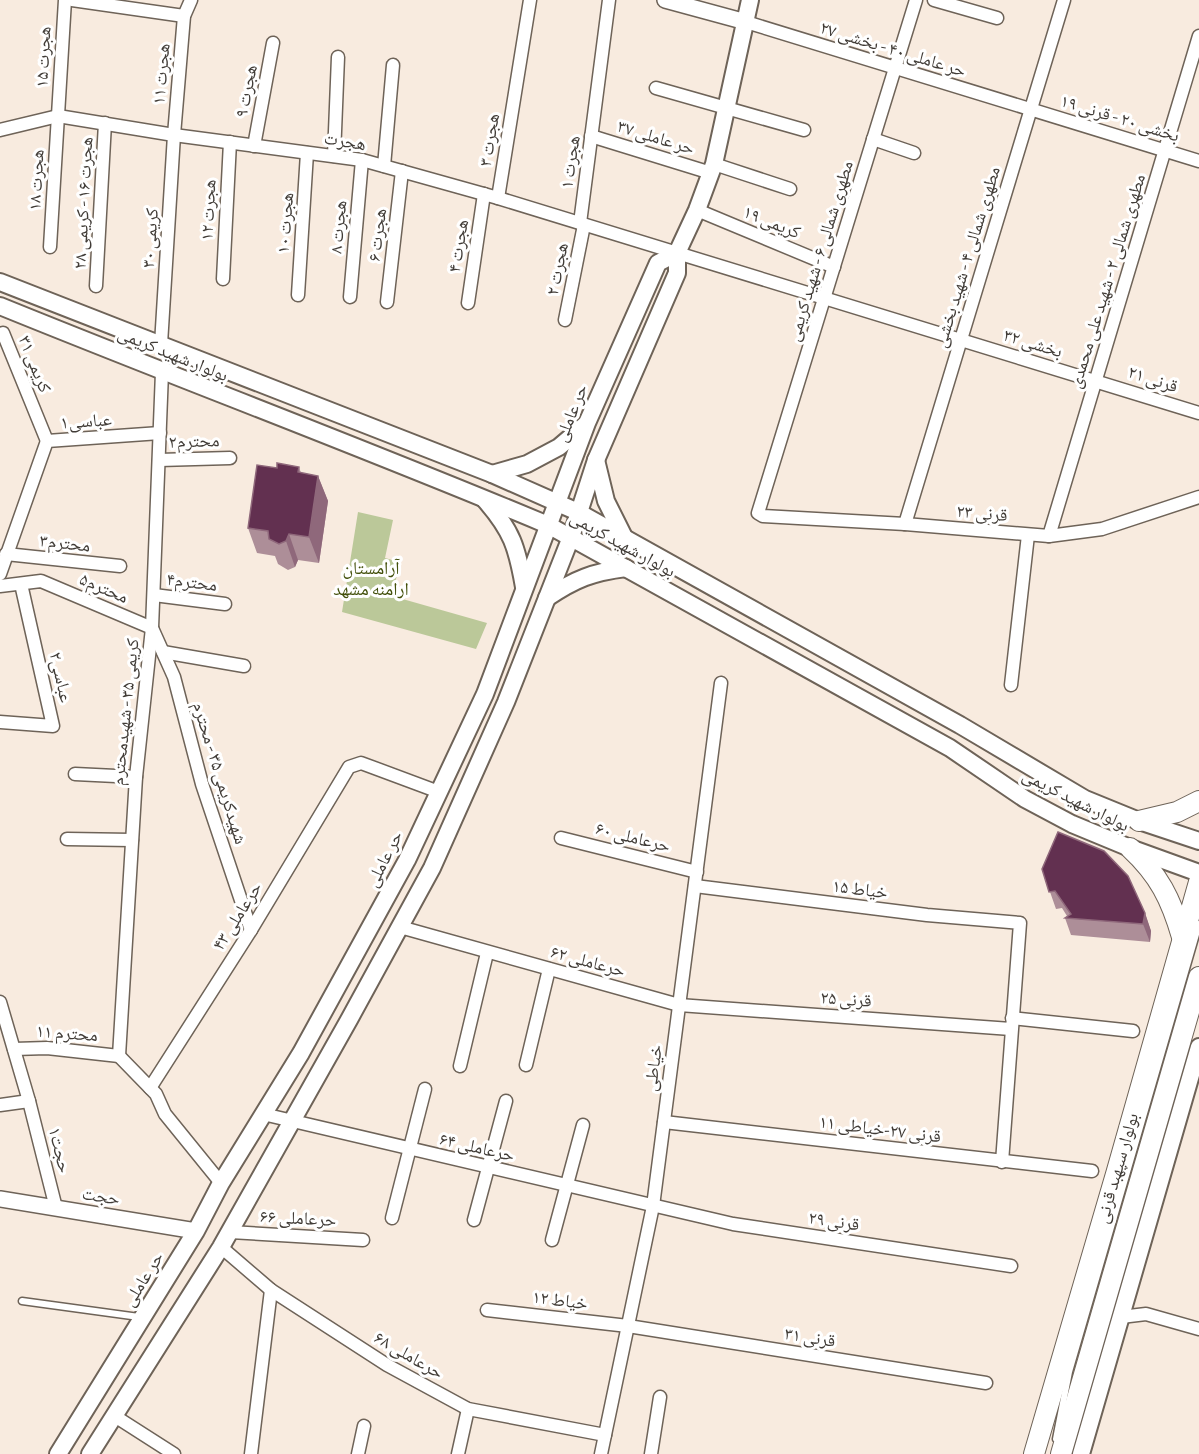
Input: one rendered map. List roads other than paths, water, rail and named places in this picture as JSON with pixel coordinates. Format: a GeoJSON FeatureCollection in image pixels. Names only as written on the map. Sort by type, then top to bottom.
{"type":"FeatureCollection","features":[{"type":"Feature","properties":{"kind":"main road","name":"حر عاملی"},"geometry":{"type":"LineString","coordinates":[[90,1454],[230,1232],[432,868],[506,702],[571,537],[596,460],[677,273],[677,253],[697,210],[712,168],[728,107],[750,0]]}},
{"type":"Feature","properties":{"kind":"main road","name":"حر عاملی"},"geometry":{"type":"LineString","coordinates":[[58,1454],[196,1231],[221,1183],[301,1053],[402,870],[485,694],[587,423],[658,263],[677,253]]}},
{"type":"Feature","properties":{"kind":"main road","name":"بولوار شهید کریمی"},"geometry":{"type":"LineString","coordinates":[[0,282],[492,474],[578,512],[960,725],[1085,799],[1199,841]]}},
{"type":"Feature","properties":{"kind":"main road","name":"بولوار شهید کریمی"},"geometry":{"type":"LineString","coordinates":[[0,306],[162,372],[481,495],[548,525],[950,748],[1025,799],[1072,824],[1199,873]]}},
{"type":"Feature","properties":{"kind":"main road"},"geometry":{"type":"LineString","coordinates":[[492,474],[527,464],[559,447],[587,423]]}},
{"type":"Feature","properties":{"kind":"main road"},"geometry":{"type":"LineString","coordinates":[[596,460],[606,501],[625,539]]}},
{"type":"Feature","properties":{"kind":"main road"},"geometry":{"type":"LineString","coordinates":[[481,495],[504,522],[519,554],[524,590]]}},
{"type":"Feature","properties":{"kind":"main road"},"geometry":{"type":"LineString","coordinates":[[547,598],[570,582],[601,571],[626,568]]}},
{"type":"Feature","properties":{"kind":"main road"},"geometry":{"type":"LineString","coordinates":[[1139,820],[1176,812],[1199,801]]}},
{"type":"Feature","properties":{"kind":"main road"},"geometry":{"type":"LineString","coordinates":[[1130,848],[1148,864],[1167,892],[1183,938]]}},
{"type":"Feature","properties":{"kind":"main road","name":"بولوار سپهبد قرنی"},"geometry":{"type":"LineString","coordinates":[[1034,1454],[1199,882]]}},
{"type":"Feature","properties":{"kind":"main road","name":"بولوار سپهبد قرنی"},"geometry":{"type":"LineString","coordinates":[[1058,1448],[1151,1178],[1199,977]]}},
{"type":"Feature","properties":{"kind":"main road"},"geometry":{"type":"LineString","coordinates":[[1081,1454],[1121,1317],[1151,1178],[1197,1058]]}},
{"type":"Feature","properties":{"kind":"street","name":"هجرت ۱۵"},"geometry":{"type":"LineString","coordinates":[[58,116],[65,0]]}},
{"type":"Feature","properties":{"kind":"street"},"geometry":{"type":"LineString","coordinates":[[72,0],[184,16]]}},
{"type":"Feature","properties":{"kind":"street","name":"هجرت ۱۱"},"geometry":{"type":"LineString","coordinates":[[174,135],[184,16],[191,0]]}},
{"type":"Feature","properties":{"kind":"street","name":"هجرت ۳"},"geometry":{"type":"LineString","coordinates":[[498,198],[530,0]]}},
{"type":"Feature","properties":{"kind":"street","name":"هجرت ۱"},"geometry":{"type":"LineString","coordinates":[[582,224],[609,0]]}},
{"type":"Feature","properties":{"kind":"street"},"geometry":{"type":"LineString","coordinates":[[665,0],[746,22]]}},
{"type":"Feature","properties":{"kind":"street","name":"مطهری شمالی ۶ - شهید کریمی"},"geometry":{"type":"LineString","coordinates":[[758,513],[916,0]]}},
{"type":"Feature","properties":{"kind":"street"},"geometry":{"type":"LineString","coordinates":[[934,0],[998,18]]}},
{"type":"Feature","properties":{"kind":"street","name":"مطهری شمالی ۴ - شهید بخشی"},"geometry":{"type":"LineString","coordinates":[[905,524],[1064,0]]}},
{"type":"Feature","properties":{"kind":"street","name":"حر عاملی ۴۰ - بخشی ۲۷"},"geometry":{"type":"LineString","coordinates":[[746,22],[1031,110]]}},
{"type":"Feature","properties":{"kind":"street","name":"مطهری شمالی ۲ - شهید علی محمدی"},"geometry":{"type":"LineString","coordinates":[[1048,536],[1165,151],[1195,61],[1199,36]]}},
{"type":"Feature","properties":{"kind":"street","name":"هجرت ۹"},"geometry":{"type":"LineString","coordinates":[[254,146],[273,43]]}},
{"type":"Feature","properties":{"kind":"street"},"geometry":{"type":"LineString","coordinates":[[334,156],[338,57]]}},
{"type":"Feature","properties":{"kind":"street"},"geometry":{"type":"LineString","coordinates":[[384,166],[393,65]]}},
{"type":"Feature","properties":{"kind":"street"},"geometry":{"type":"LineString","coordinates":[[656,88],[804,130]]}},
{"type":"Feature","properties":{"kind":"street","name":"بخشی ۲۰ - قرنی ۱۹"},"geometry":{"type":"LineString","coordinates":[[1031,110],[1199,161]]}},
{"type":"Feature","properties":{"kind":"street","name":"هجرت"},"geometry":{"type":"LineString","coordinates":[[0,130],[58,116],[174,135],[362,160],[498,198],[824,298]]}},
{"type":"Feature","properties":{"kind":"street","name":"هجرت ۱۸"},"geometry":{"type":"LineString","coordinates":[[50,247],[58,116]]}},
{"type":"Feature","properties":{"kind":"street","name":"هجرت ۱۶ - کریمی ۲۸"},"geometry":{"type":"LineString","coordinates":[[96,286],[105,123]]}},
{"type":"Feature","properties":{"kind":"street","name":"کریمی ۳۰"},"geometry":{"type":"LineString","coordinates":[[161,344],[174,135]]}},
{"type":"Feature","properties":{"kind":"street","name":"حر عاملی ۳۷"},"geometry":{"type":"LineString","coordinates":[[591,136],[790,189]]}},
{"type":"Feature","properties":{"kind":"street"},"geometry":{"type":"LineString","coordinates":[[873,139],[914,153]]}},
{"type":"Feature","properties":{"kind":"street","name":"هجرت ۱۲"},"geometry":{"type":"LineString","coordinates":[[223,279],[230,142]]}},
{"type":"Feature","properties":{"kind":"street","name":"هجرت ۱۰"},"geometry":{"type":"LineString","coordinates":[[298,295],[307,153]]}},
{"type":"Feature","properties":{"kind":"street","name":"هجرت ۸"},"geometry":{"type":"LineString","coordinates":[[350,297],[362,160]]}},
{"type":"Feature","properties":{"kind":"street","name":"هجرت ۶"},"geometry":{"type":"LineString","coordinates":[[387,302],[402,171]]}},
{"type":"Feature","properties":{"kind":"street","name":"هجرت ۴"},"geometry":{"type":"LineString","coordinates":[[468,303],[484,194]]}},
{"type":"Feature","properties":{"kind":"street","name":"کریمی ۱۹"},"geometry":{"type":"LineString","coordinates":[[697,210],[834,267]]}},
{"type":"Feature","properties":{"kind":"street","name":"هجرت ۲"},"geometry":{"type":"LineString","coordinates":[[566,320],[582,224]]}},
{"type":"Feature","properties":{"kind":"street","name":"بخشی ۳۲"},"geometry":{"type":"LineString","coordinates":[[824,298],[1095,380]]}},
{"type":"Feature","properties":{"kind":"street","name":"کریمی ۳۱"},"geometry":{"type":"LineString","coordinates":[[3,333],[47,441]]}},
{"type":"Feature","properties":{"kind":"street","name":"کریمی ۳۵ - شهیدمحترم"},"geometry":{"type":"LineString","coordinates":[[119,1056],[136,777],[152,628],[162,372]]}},
{"type":"Feature","properties":{"kind":"street","name":"قرنی ۲۱"},"geometry":{"type":"LineString","coordinates":[[1095,380],[1199,413]]}},
{"type":"Feature","properties":{"kind":"street","name":"عباسی۱"},"geometry":{"type":"LineString","coordinates":[[0,574],[47,441],[160,433]]}},
{"type":"Feature","properties":{"kind":"street","name":"محترم۲"},"geometry":{"type":"LineString","coordinates":[[159,460],[230,458]]}},
{"type":"Feature","properties":{"kind":"street","name":"قرنی ۲۳"},"geometry":{"type":"LineString","coordinates":[[758,513],[764,516],[905,524],[1048,536],[1102,529],[1199,497]]}},
{"type":"Feature","properties":{"kind":"street"},"geometry":{"type":"LineString","coordinates":[[1011,685],[1028,535]]}},
{"type":"Feature","properties":{"kind":"street","name":"محترم۳"},"geometry":{"type":"LineString","coordinates":[[6,555],[120,566]]}},
{"type":"Feature","properties":{"kind":"street","name":"محترم۵"},"geometry":{"type":"LineString","coordinates":[[21,584],[41,581],[152,628]]}},
{"type":"Feature","properties":{"kind":"street"},"geometry":{"type":"LineString","coordinates":[[0,586],[21,584]]}},
{"type":"Feature","properties":{"kind":"street","name":"عباسی۲"},"geometry":{"type":"LineString","coordinates":[[0,722],[53,726],[21,584]]}},
{"type":"Feature","properties":{"kind":"street","name":"محترم۴"},"geometry":{"type":"LineString","coordinates":[[154,595],[225,604]]}},
{"type":"Feature","properties":{"kind":"street","name":"شهیدکریمی ۳۵ - محترم"},"geometry":{"type":"LineString","coordinates":[[152,628],[174,676],[202,784],[251,930]]}},
{"type":"Feature","properties":{"kind":"street"},"geometry":{"type":"LineString","coordinates":[[163,652],[243,666]]}},
{"type":"Feature","properties":{"kind":"street","name":"خیاطی"},"geometry":{"type":"LineString","coordinates":[[601,1454],[653,1206],[721,683]]}},
{"type":"Feature","properties":{"kind":"street","name":"حرعاملی ۴۳"},"geometry":{"type":"LineString","coordinates":[[150,1088],[251,930],[349,767],[362,763],[439,792]]}},
{"type":"Feature","properties":{"kind":"street"},"geometry":{"type":"LineString","coordinates":[[75,774],[136,777]]}},
{"type":"Feature","properties":{"kind":"street","name":"حرعاملی ۶۰"},"geometry":{"type":"LineString","coordinates":[[561,838],[697,872]]}},
{"type":"Feature","properties":{"kind":"street"},"geometry":{"type":"LineString","coordinates":[[67,839],[132,840]]}},
{"type":"Feature","properties":{"kind":"street","name":"خیاط ۱۵"},"geometry":{"type":"LineString","coordinates":[[695,886],[927,915],[1020,923],[1011,1024]]}},
{"type":"Feature","properties":{"kind":"street","name":"حرعاملی ۶۲"},"geometry":{"type":"LineString","coordinates":[[400,927],[679,1005]]}},
{"type":"Feature","properties":{"kind":"street"},"geometry":{"type":"LineString","coordinates":[[460,1066],[487,953]]}},
{"type":"Feature","properties":{"kind":"street"},"geometry":{"type":"LineString","coordinates":[[526,1065],[549,969]]}},
{"type":"Feature","properties":{"kind":"street","name":"حجت۱"},"geometry":{"type":"LineString","coordinates":[[0,1002],[29,1101],[56,1208]]}},
{"type":"Feature","properties":{"kind":"street","name":"قرنی ۲۵"},"geometry":{"type":"LineString","coordinates":[[679,1005],[1133,1031]]}},
{"type":"Feature","properties":{"kind":"street"},"geometry":{"type":"LineString","coordinates":[[1002,1162],[1011,1024]]}},
{"type":"Feature","properties":{"kind":"street","name":"محترم ۱۱"},"geometry":{"type":"LineString","coordinates":[[14,1049],[47,1048],[119,1056]]}},
{"type":"Feature","properties":{"kind":"street"},"geometry":{"type":"LineString","coordinates":[[119,1056],[156,1094],[165,1114],[221,1183]]}},
{"type":"Feature","properties":{"kind":"street"},"geometry":{"type":"LineString","coordinates":[[392,1218],[425,1089]]}},
{"type":"Feature","properties":{"kind":"street"},"geometry":{"type":"LineString","coordinates":[[0,1105],[29,1101]]}},
{"type":"Feature","properties":{"kind":"street"},"geometry":{"type":"LineString","coordinates":[[474,1220],[506,1101]]}},
{"type":"Feature","properties":{"kind":"street","name":"حرعاملی ۶۴"},"geometry":{"type":"LineString","coordinates":[[263,1114],[653,1206]]}},
{"type":"Feature","properties":{"kind":"street","name":"قرنی ۲۷-خیاطی ۱۱"},"geometry":{"type":"LineString","coordinates":[[664,1122],[1092,1171]]}},
{"type":"Feature","properties":{"kind":"street"},"geometry":{"type":"LineString","coordinates":[[552,1240],[583,1125]]}},
{"type":"Feature","properties":{"kind":"street","name":"حجت"},"geometry":{"type":"LineString","coordinates":[[0,1199],[196,1231]]}},
{"type":"Feature","properties":{"kind":"street","name":"قرنی ۲۹"},"geometry":{"type":"LineString","coordinates":[[653,1206],[733,1224],[1011,1266]]}},
{"type":"Feature","properties":{"kind":"street","name":"حرعاملی ۶۶"},"geometry":{"type":"LineString","coordinates":[[230,1232],[363,1240]]}},
{"type":"Feature","properties":{"kind":"street","name":"حرعاملی ۶۸"},"geometry":{"type":"LineString","coordinates":[[221,1247],[271,1290],[387,1365],[468,1409],[605,1435]]}},
{"type":"Feature","properties":{"kind":"street"},"geometry":{"type":"LineString","coordinates":[[251,1454],[271,1290]]}},
{"type":"Feature","properties":{"kind":"street","name":"خیاط ۱۲"},"geometry":{"type":"LineString","coordinates":[[487,1310],[628,1326]]}},
{"type":"Feature","properties":{"kind":"street"},"geometry":{"type":"LineString","coordinates":[[1121,1317],[1146,1314],[1199,1329]]}},
{"type":"Feature","properties":{"kind":"street","name":"قرنی ۳۱"},"geometry":{"type":"LineString","coordinates":[[628,1326],[986,1383]]}},
{"type":"Feature","properties":{"kind":"street"},"geometry":{"type":"LineString","coordinates":[[651,1454],[660,1397]]}},
{"type":"Feature","properties":{"kind":"street"},"geometry":{"type":"LineString","coordinates":[[458,1454],[468,1409]]}},
{"type":"Feature","properties":{"kind":"street"},"geometry":{"type":"LineString","coordinates":[[113,1415],[174,1454]]}},
{"type":"Feature","properties":{"kind":"street"},"geometry":{"type":"LineString","coordinates":[[358,1454],[364,1426]]}},
{"type":"Feature","properties":{"kind":"lane"},"geometry":{"type":"LineString","coordinates":[[1058,1448],[1069,1372],[1199,924]]}},
{"type":"Feature","properties":{"kind":"lane"},"geometry":{"type":"LineString","coordinates":[[22,1300],[142,1318]]}},
{"type":"Feature","properties":{"kind":"lane"},"geometry":{"type":"LineString","coordinates":[[1040,1454],[1046,1410]]}},
{"type":"Feature","properties":{"kind":"park label","name":"آرامستان ارامنه مشهد"},"geometry":{"type":"Point","coordinates":[371,578]}}]}
